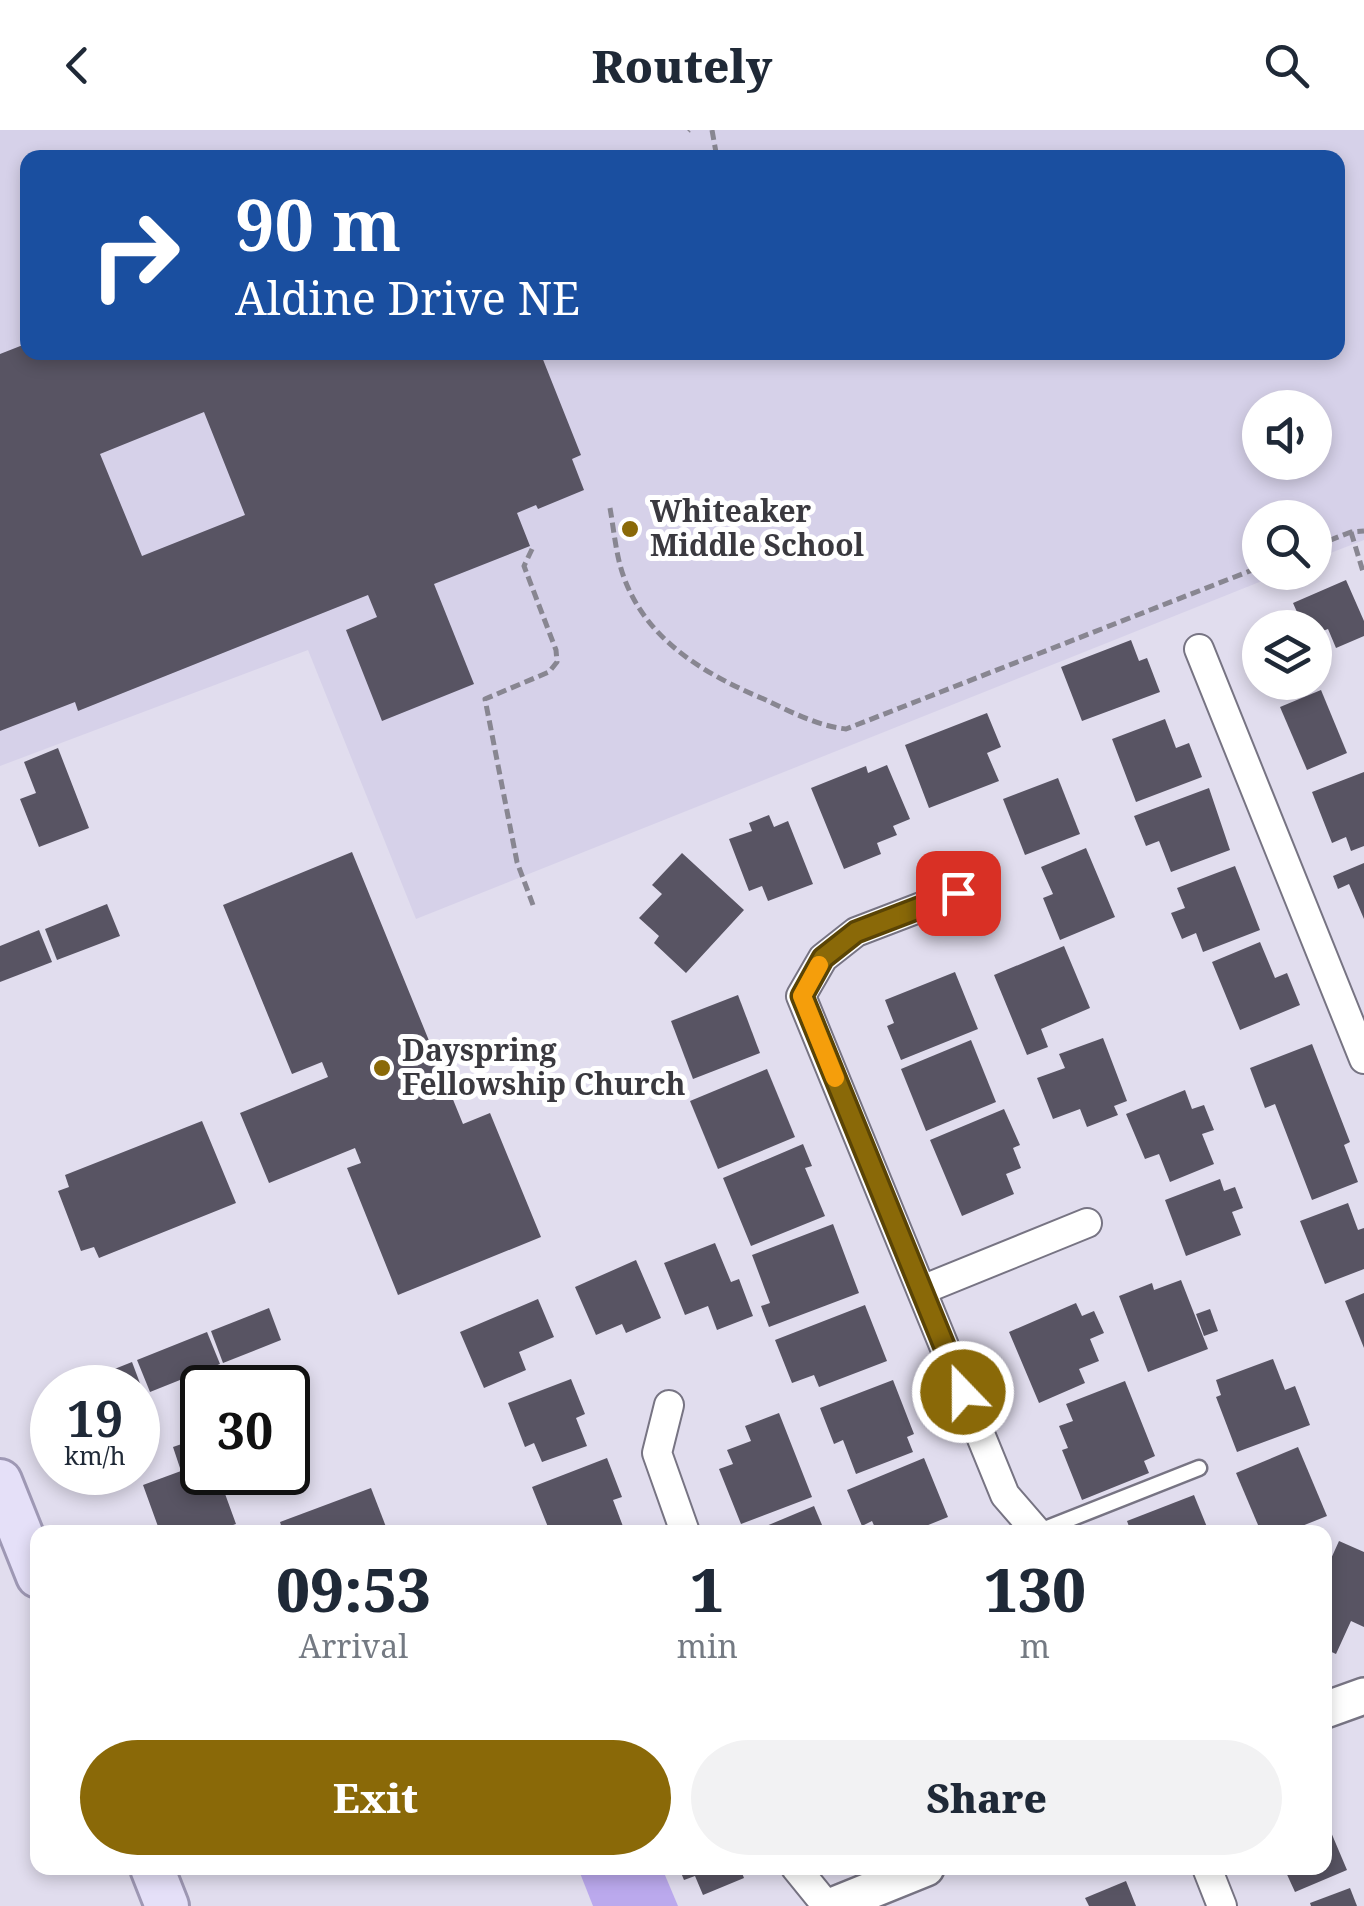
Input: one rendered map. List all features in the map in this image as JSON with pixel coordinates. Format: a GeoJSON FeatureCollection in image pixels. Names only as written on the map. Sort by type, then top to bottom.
{"type":"FeatureCollection","features":[{"type":"Feature","properties":{"kind":"main road"},"geometry":{"type":"LineString","coordinates":[[0,1480],[30,1556]]}},
{"type":"Feature","properties":{"kind":"main road"},"geometry":{"type":"LineString","coordinates":[[155,1875],[167,1906]]}},
{"type":"Feature","properties":{"kind":"street"},"geometry":{"type":"LineString","coordinates":[[1199,649],[1364,1059]]}},
{"type":"Feature","properties":{"kind":"street"},"geometry":{"type":"LineString","coordinates":[[958,893],[856,932],[823,958],[802,996],[1004,1495],[1031,1525]]}},
{"type":"Feature","properties":{"kind":"street"},"geometry":{"type":"LineString","coordinates":[[922,1290],[1087,1223]]}},
{"type":"Feature","properties":{"kind":"street"},"geometry":{"type":"LineString","coordinates":[[668,1405],[656,1454],[682,1525]]}},
{"type":"Feature","properties":{"kind":"street"},"geometry":{"type":"LineString","coordinates":[[1332,1707],[1364,1696]]}},
{"type":"Feature","properties":{"kind":"street"},"geometry":{"type":"LineString","coordinates":[[802,1875],[830,1906],[908,1875]]}},
{"type":"Feature","properties":{"kind":"street"},"geometry":{"type":"LineString","coordinates":[[1209,1875],[1222,1906]]}},
{"type":"Feature","properties":{"kind":"lane"},"geometry":{"type":"LineString","coordinates":[[1055,1525],[1200,1468]]}},
{"type":"Feature","properties":{"kind":"path"},"geometry":{"type":"LineString","coordinates":[[610,508],[619,562],[631,595],[668,644],[728,684],[816,722],[846,729],[1242,574]]}},
{"type":"Feature","properties":{"kind":"path"},"geometry":{"type":"LineString","coordinates":[[1332,539],[1364,530]]}},
{"type":"Feature","properties":{"kind":"path"},"geometry":{"type":"LineString","coordinates":[[1350,532],[1364,576]]}},
{"type":"Feature","properties":{"kind":"path"},"geometry":{"type":"LineString","coordinates":[[534,546],[524,566],[557,662],[549,672],[485,699],[517,862],[534,905]]}},
{"type":"Feature","properties":{"kind":"shaded area","name":"Whiteaker Middle School"},"geometry":{"type":"Polygon","coordinates":[[[0,130],[1364,130],[1364,540],[1332,552],[1332,500],[1242,500],[1242,589],[416,919],[308,650],[0,766],[0,130]]]}},
{"type":"Feature","properties":{"kind":"shaded area"},"geometry":{"type":"Polygon","coordinates":[[[581,1875],[665,1875],[678,1906],[593,1906],[581,1875]]]}},
{"type":"Feature","properties":{"kind":"building"},"geometry":{"type":"Polygon","coordinates":[[[20,346],[20,360],[543,360],[581,455],[572,459],[584,490],[538,509],[536,505],[517,513],[530,546],[434,584],[474,684],[382,721],[346,630],[377,617],[368,595],[78,711],[75,702],[0,731],[0,354],[20,346]],[[204,412],[100,454],[142,556],[245,515],[204,412]]]}},
{"type":"Feature","properties":{"kind":"building"},"geometry":{"type":"Polygon","coordinates":[[[1346,580],[1364,621],[1364,636],[1336,648],[1332,610],[1296,610],[1293,603],[1332,590],[1332,586],[1346,580]]]}},
{"type":"Feature","properties":{"kind":"building"},"geometry":{"type":"Polygon","coordinates":[[[1131,640],[1139,661],[1147,658],[1160,692],[1082,721],[1061,667],[1131,640]]]}},
{"type":"Feature","properties":{"kind":"building"},"geometry":{"type":"Polygon","coordinates":[[[1297,700],[1325,700],[1347,753],[1307,770],[1280,707],[1297,700]]]}},
{"type":"Feature","properties":{"kind":"building"},"geometry":{"type":"Polygon","coordinates":[[[987,713],[1001,747],[987,753],[999,781],[929,808],[905,745],[987,713]]]}},
{"type":"Feature","properties":{"kind":"building"},"geometry":{"type":"Polygon","coordinates":[[[1165,719],[1176,748],[1189,743],[1202,777],[1136,802],[1112,739],[1165,719]]]}},
{"type":"Feature","properties":{"kind":"building"},"geometry":{"type":"Polygon","coordinates":[[[58,748],[89,828],[39,847],[20,799],[36,793],[24,762],[58,748]]]}},
{"type":"Feature","properties":{"kind":"building"},"geometry":{"type":"Polygon","coordinates":[[[887,765],[910,819],[893,826],[897,835],[877,843],[881,854],[844,869],[811,788],[866,766],[868,773],[887,765]]]}},
{"type":"Feature","properties":{"kind":"building"},"geometry":{"type":"Polygon","coordinates":[[[1364,772],[1364,846],[1351,851],[1346,837],[1332,843],[1312,792],[1364,772]]]}},
{"type":"Feature","properties":{"kind":"building"},"geometry":{"type":"Polygon","coordinates":[[[1058,778],[1080,834],[1025,855],[1003,799],[1058,778]]]}},
{"type":"Feature","properties":{"kind":"building"},"geometry":{"type":"Polygon","coordinates":[[[1209,788],[1230,850],[1171,872],[1159,841],[1146,846],[1134,816],[1209,788]]]}},
{"type":"Feature","properties":{"kind":"building"},"geometry":{"type":"Polygon","coordinates":[[[769,815],[774,827],[788,821],[813,884],[768,901],[762,886],[749,891],[729,839],[752,831],[749,823],[769,815]]]}},
{"type":"Feature","properties":{"kind":"building"},"geometry":{"type":"Polygon","coordinates":[[[1086,848],[1115,917],[1060,940],[1043,898],[1053,894],[1041,867],[1086,848]]]}},
{"type":"Feature","properties":{"kind":"building","name":"Dayspring Fellowship Church"},"geometry":{"type":"Polygon","coordinates":[[[352,852],[463,1124],[490,1113],[541,1237],[398,1295],[347,1168],[361,1163],[355,1148],[269,1183],[240,1113],[328,1077],[322,1062],[292,1074],[223,905],[352,852]]]}},
{"type":"Feature","properties":{"kind":"building"},"geometry":{"type":"Polygon","coordinates":[[[682,853],[744,910],[686,973],[654,943],[659,936],[639,918],[662,894],[652,885],[682,853]]]}},
{"type":"Feature","properties":{"kind":"building"},"geometry":{"type":"Polygon","coordinates":[[[1364,863],[1364,919],[1349,884],[1338,889],[1333,876],[1364,863]]]}},
{"type":"Feature","properties":{"kind":"building"},"geometry":{"type":"Polygon","coordinates":[[[1235,866],[1260,930],[1203,952],[1196,933],[1182,939],[1171,913],[1185,908],[1177,888],[1235,866]]]}},
{"type":"Feature","properties":{"kind":"building"},"geometry":{"type":"Polygon","coordinates":[[[107,904],[120,936],[57,960],[45,929],[107,904]]]}},
{"type":"Feature","properties":{"kind":"building"},"geometry":{"type":"Polygon","coordinates":[[[39,930],[52,962],[0,982],[0,946],[39,930]]]}},
{"type":"Feature","properties":{"kind":"building"},"geometry":{"type":"Polygon","coordinates":[[[1260,942],[1275,978],[1287,973],[1300,1005],[1240,1030],[1212,962],[1260,942]]]}},
{"type":"Feature","properties":{"kind":"building"},"geometry":{"type":"Polygon","coordinates":[[[1064,946],[1090,1008],[1041,1029],[1048,1047],[1027,1055],[994,975],[1064,946]]]}},
{"type":"Feature","properties":{"kind":"building"},"geometry":{"type":"Polygon","coordinates":[[[955,972],[978,1029],[901,1060],[887,1026],[894,1023],[885,1000],[955,972]]]}},
{"type":"Feature","properties":{"kind":"building"},"geometry":{"type":"Polygon","coordinates":[[[738,995],[760,1053],[693,1079],[671,1021],[738,995]]]}},
{"type":"Feature","properties":{"kind":"building"},"geometry":{"type":"Polygon","coordinates":[[[1103,1038],[1127,1101],[1114,1106],[1118,1115],[1087,1127],[1080,1109],[1053,1119],[1037,1078],[1065,1068],[1059,1054],[1103,1038]]]}},
{"type":"Feature","properties":{"kind":"building"},"geometry":{"type":"Polygon","coordinates":[[[971,1040],[996,1102],[926,1131],[901,1069],[971,1040]]]}},
{"type":"Feature","properties":{"kind":"building"},"geometry":{"type":"Polygon","coordinates":[[[1312,1044],[1350,1142],[1344,1145],[1358,1182],[1312,1200],[1275,1104],[1265,1108],[1250,1068],[1312,1044]]]}},
{"type":"Feature","properties":{"kind":"building"},"geometry":{"type":"Polygon","coordinates":[[[767,1069],[795,1137],[718,1169],[690,1101],[767,1069]]]}},
{"type":"Feature","properties":{"kind":"building"},"geometry":{"type":"Polygon","coordinates":[[[1185,1090],[1192,1109],[1204,1105],[1214,1130],[1202,1134],[1214,1164],[1170,1182],[1159,1154],[1145,1159],[1126,1114],[1185,1090]]]}},
{"type":"Feature","properties":{"kind":"building"},"geometry":{"type":"Polygon","coordinates":[[[1004,1109],[1020,1145],[1013,1148],[1021,1168],[1006,1174],[1014,1194],[962,1216],[930,1140],[1004,1109]]]}},
{"type":"Feature","properties":{"kind":"building"},"geometry":{"type":"Polygon","coordinates":[[[202,1121],[236,1203],[99,1258],[94,1247],[81,1251],[58,1191],[69,1187],[65,1175],[202,1121]]]}},
{"type":"Feature","properties":{"kind":"building"},"geometry":{"type":"Polygon","coordinates":[[[803,1144],[812,1166],[805,1168],[825,1216],[751,1246],[723,1178],[803,1144]]]}},
{"type":"Feature","properties":{"kind":"building"},"geometry":{"type":"Polygon","coordinates":[[[1220,1179],[1224,1191],[1235,1187],[1243,1208],[1232,1212],[1241,1235],[1186,1256],[1165,1200],[1220,1179]]]}},
{"type":"Feature","properties":{"kind":"building"},"geometry":{"type":"Polygon","coordinates":[[[1348,1203],[1358,1230],[1364,1228],[1364,1269],[1325,1284],[1300,1221],[1348,1203]]]}},
{"type":"Feature","properties":{"kind":"building"},"geometry":{"type":"Polygon","coordinates":[[[833,1224],[859,1293],[769,1327],[761,1306],[770,1303],[752,1255],[833,1224]]]}},
{"type":"Feature","properties":{"kind":"building"},"geometry":{"type":"Polygon","coordinates":[[[715,1243],[731,1282],[739,1279],[753,1316],[717,1330],[708,1306],[685,1315],[664,1263],[715,1243]]]}},
{"type":"Feature","properties":{"kind":"building"},"geometry":{"type":"Polygon","coordinates":[[[636,1260],[661,1318],[626,1333],[622,1324],[596,1335],[575,1287],[636,1260]]]}},
{"type":"Feature","properties":{"kind":"building"},"geometry":{"type":"Polygon","coordinates":[[[1181,1280],[1208,1349],[1148,1372],[1119,1296],[1152,1283],[1154,1290],[1181,1280]]]}},
{"type":"Feature","properties":{"kind":"building"},"geometry":{"type":"Polygon","coordinates":[[[1364,1293],[1364,1348],[1345,1301],[1364,1293]]]}},
{"type":"Feature","properties":{"kind":"building"},"geometry":{"type":"Polygon","coordinates":[[[538,1299],[554,1337],[519,1352],[526,1370],[484,1388],[460,1332],[538,1299]]]}},
{"type":"Feature","properties":{"kind":"building"},"geometry":{"type":"Polygon","coordinates":[[[1076,1303],[1082,1316],[1094,1311],[1104,1333],[1090,1339],[1099,1361],[1079,1369],[1085,1383],[1039,1403],[1009,1332],[1076,1303]]]}},
{"type":"Feature","properties":{"kind":"building"},"geometry":{"type":"Polygon","coordinates":[[[865,1305],[887,1361],[819,1387],[814,1375],[792,1383],[775,1340],[865,1305]]]}},
{"type":"Feature","properties":{"kind":"building"},"geometry":{"type":"Polygon","coordinates":[[[269,1308],[281,1340],[223,1363],[211,1331],[269,1308]]]}},
{"type":"Feature","properties":{"kind":"building"},"geometry":{"type":"Polygon","coordinates":[[[1210,1309],[1218,1331],[1204,1336],[1196,1314],[1210,1309]]]}},
{"type":"Feature","properties":{"kind":"building"},"geometry":{"type":"Polygon","coordinates":[[[207,1332],[220,1364],[180,1365],[180,1380],[160,1388],[160,1365],[139,1365],[137,1360],[207,1332]]]}},
{"type":"Feature","properties":{"kind":"building"},"geometry":{"type":"Polygon","coordinates":[[[1273,1359],[1285,1390],[1295,1386],[1310,1425],[1237,1452],[1216,1397],[1221,1395],[1216,1380],[1273,1359]]]}},
{"type":"Feature","properties":{"kind":"building"},"geometry":{"type":"Polygon","coordinates":[[[571,1379],[585,1414],[576,1418],[587,1446],[542,1462],[534,1443],[525,1447],[508,1403],[571,1379]]]}},
{"type":"Feature","properties":{"kind":"building"},"geometry":{"type":"Polygon","coordinates":[[[893,1380],[914,1434],[907,1437],[913,1452],[856,1474],[843,1440],[834,1444],[820,1408],[893,1380]]]}},
{"type":"Feature","properties":{"kind":"building"},"geometry":{"type":"Polygon","coordinates":[[[1125,1381],[1155,1456],[1144,1461],[1149,1473],[1082,1500],[1062,1450],[1068,1448],[1059,1426],[1073,1421],[1066,1404],[1125,1381]]]}},
{"type":"Feature","properties":{"kind":"building"},"geometry":{"type":"Polygon","coordinates":[[[779,1413],[812,1497],[741,1524],[719,1469],[733,1464],[727,1450],[751,1441],[745,1426],[779,1413]]]}},
{"type":"Feature","properties":{"kind":"building"},"geometry":{"type":"Polygon","coordinates":[[[180,1445],[180,1468],[173,1447],[180,1445]]]}},
{"type":"Feature","properties":{"kind":"building"},"geometry":{"type":"Polygon","coordinates":[[[1298,1447],[1327,1516],[1304,1525],[1258,1525],[1236,1473],[1298,1447]]]}},
{"type":"Feature","properties":{"kind":"building"},"geometry":{"type":"Polygon","coordinates":[[[607,1458],[622,1497],[613,1500],[622,1525],[547,1525],[532,1487],[607,1458]]]}},
{"type":"Feature","properties":{"kind":"building"},"geometry":{"type":"Polygon","coordinates":[[[924,1458],[948,1517],[928,1525],[874,1525],[872,1521],[862,1525],[847,1490],[924,1458]]]}},
{"type":"Feature","properties":{"kind":"building"},"geometry":{"type":"Polygon","coordinates":[[[180,1471],[180,1495],[225,1495],[236,1524],[157,1525],[147,1495],[160,1495],[160,1479],[180,1471]]]}},
{"type":"Feature","properties":{"kind":"building"},"geometry":{"type":"Polygon","coordinates":[[[371,1488],[385,1525],[281,1525],[280,1522],[371,1488]]]}},
{"type":"Feature","properties":{"kind":"building"},"geometry":{"type":"Polygon","coordinates":[[[1194,1495],[1206,1525],[1128,1525],[1127,1521],[1194,1495]]]}},
{"type":"Feature","properties":{"kind":"building"},"geometry":{"type":"Polygon","coordinates":[[[814,1506],[822,1525],[769,1525],[814,1506]]]}},
{"type":"Feature","properties":{"kind":"building"},"geometry":{"type":"Polygon","coordinates":[[[1339,1541],[1364,1552],[1364,1627],[1351,1621],[1336,1654],[1332,1652],[1332,1556],[1339,1541]]]}},
{"type":"Feature","properties":{"kind":"building"},"geometry":{"type":"Polygon","coordinates":[[[1332,1835],[1347,1870],[1295,1892],[1287,1875],[1332,1875],[1332,1835]]]}},
{"type":"Feature","properties":{"kind":"building"},"geometry":{"type":"Polygon","coordinates":[[[682,1875],[744,1878],[703,1895],[695,1876],[684,1880],[682,1875]]]}},
{"type":"Feature","properties":{"kind":"building"},"geometry":{"type":"Polygon","coordinates":[[[1126,1881],[1136,1906],[1089,1906],[1085,1898],[1126,1881]]]}},
{"type":"Feature","properties":{"kind":"building"},"geometry":{"type":"Polygon","coordinates":[[[1350,1888],[1357,1906],[1311,1906],[1310,1903],[1350,1888]]]}},
{"type":"Feature","properties":{"kind":"slow traffic"},"geometry":{"type":"LineString","coordinates":[[819,965],[802,996],[835,1078]]}},
{"type":"Feature","properties":{"kind":"place","name":"Whiteaker Middle School"},"geometry":{"type":"Point","coordinates":[630,529]}},
{"type":"Feature","properties":{"kind":"place","name":"Dayspring Fellowship Church"},"geometry":{"type":"Point","coordinates":[382,1068]}},
{"type":"Feature","properties":{"kind":"route"},"geometry":{"type":"LineString","coordinates":[[958,893],[856,932],[823,958],[802,996],[963,1392]]}}]}
